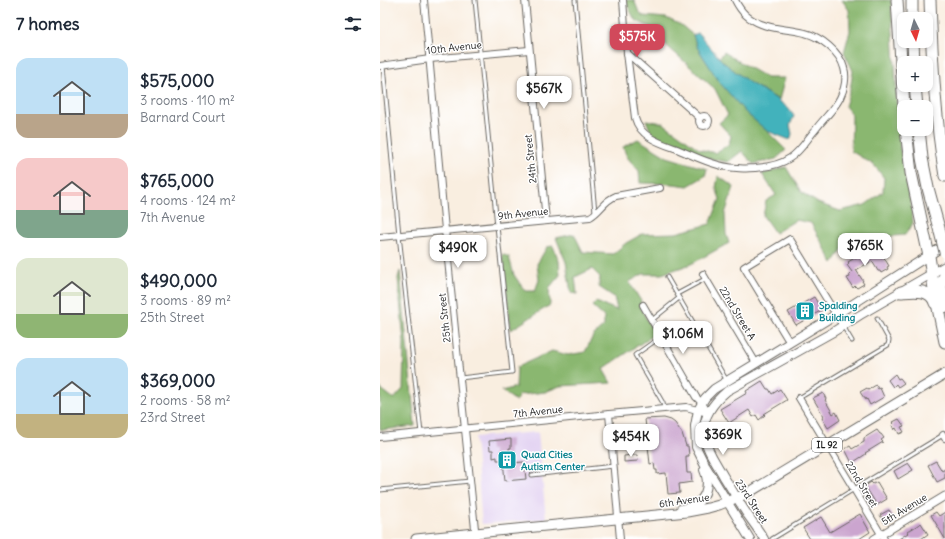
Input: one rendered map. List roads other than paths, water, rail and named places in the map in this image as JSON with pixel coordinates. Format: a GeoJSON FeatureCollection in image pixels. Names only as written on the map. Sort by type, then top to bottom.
{"type":"FeatureCollection","features":[{"type":"Feature","properties":{"kind":"highway"},"geometry":{"type":"LineString","coordinates":[[897,0],[904,100]]}},
{"type":"Feature","properties":{"kind":"highway"},"geometry":{"type":"LineString","coordinates":[[912,0],[912,12]]}},
{"type":"Feature","properties":{"kind":"highway"},"geometry":{"type":"LineString","coordinates":[[930,0],[934,90],[945,176]]}},
{"type":"Feature","properties":{"kind":"highway"},"geometry":{"type":"LineString","coordinates":[[907,136],[911,173],[929,256],[931,274],[941,309],[945,342]]}},
{"type":"Feature","properties":{"kind":"highway"},"geometry":{"type":"LineString","coordinates":[[920,136],[922,158],[928,188],[945,252]]}},
{"type":"Feature","properties":{"kind":"highway"},"geometry":{"type":"LineString","coordinates":[[941,309],[943,300],[942,286],[945,275]]}},
{"type":"Feature","properties":{"kind":"highway"},"geometry":{"type":"LineString","coordinates":[[901,292],[918,291],[927,293],[934,299],[941,309]]}},
{"type":"Feature","properties":{"kind":"main road"},"geometry":{"type":"LineString","coordinates":[[654,515],[690,507],[696,504],[704,494],[708,483],[705,472],[698,460],[695,426],[700,407],[714,389],[836,315],[945,245]]}},
{"type":"Feature","properties":{"kind":"main road"},"geometry":{"type":"LineString","coordinates":[[708,413],[719,398],[727,391],[843,326],[945,266]]}},
{"type":"Feature","properties":{"kind":"main road","name":"6th Avenue"},"geometry":{"type":"LineString","coordinates":[[416,539],[476,536],[698,510],[719,506],[748,493],[945,374]]}},
{"type":"Feature","properties":{"kind":"main road","name":"23rd Street"},"geometry":{"type":"LineString","coordinates":[[708,413],[704,426],[704,436],[706,442],[715,462],[764,539]]}},
{"type":"Feature","properties":{"kind":"main road"},"geometry":{"type":"LineString","coordinates":[[696,446],[705,465],[750,539]]}},
{"type":"Feature","properties":{"kind":"street","name":"25th Street"},"geometry":{"type":"LineString","coordinates":[[424,0],[445,230],[476,536]]}},
{"type":"Feature","properties":{"kind":"street","name":"24th Street"},"geometry":{"type":"LineString","coordinates":[[525,0],[546,221]]}},
{"type":"Feature","properties":{"kind":"street"},"geometry":{"type":"LineString","coordinates":[[623,0],[627,53],[636,125],[657,142],[698,158],[738,168],[766,167],[776,165],[790,158],[801,149],[832,110],[840,98],[844,86],[844,69],[841,60],[836,53],[822,41],[806,33],[769,27],[751,20],[740,10],[735,0]]}},
{"type":"Feature","properties":{"kind":"street","name":"10th Avenue"},"geometry":{"type":"LineString","coordinates":[[381,66],[430,59],[529,50]]}},
{"type":"Feature","properties":{"kind":"street"},"geometry":{"type":"LineString","coordinates":[[627,53],[700,118]]}},
{"type":"Feature","properties":{"kind":"street"},"geometry":{"type":"LineString","coordinates":[[595,214],[610,198],[660,188]]}},
{"type":"Feature","properties":{"kind":"street","name":"9th Avenue"},"geometry":{"type":"LineString","coordinates":[[380,237],[583,218],[590,217],[595,214]]}},
{"type":"Feature","properties":{"kind":"street"},"geometry":{"type":"LineString","coordinates":[[790,343],[744,267],[790,239],[843,326]]}},
{"type":"Feature","properties":{"kind":"street","name":"22nd Street A"},"geometry":{"type":"LineString","coordinates":[[704,276],[756,363]]}},
{"type":"Feature","properties":{"kind":"street"},"geometry":{"type":"LineString","coordinates":[[643,305],[695,394],[700,407],[708,413]]}},
{"type":"Feature","properties":{"kind":"street","name":"22nd Street"},"geometry":{"type":"LineString","coordinates":[[800,398],[883,537]]}},
{"type":"Feature","properties":{"kind":"street","name":"7th Avenue"},"geometry":{"type":"LineString","coordinates":[[380,437],[609,414],[700,407]]}},
{"type":"Feature","properties":{"kind":"street"},"geometry":{"type":"LineString","coordinates":[[609,414],[620,539]]}},
{"type":"Feature","properties":{"kind":"street","name":"5th Avenue"},"geometry":{"type":"LineString","coordinates":[[874,539],[883,537],[945,496]]}},
{"type":"Feature","properties":{"kind":"lane"},"geometry":{"type":"LineString","coordinates":[[460,378],[512,372],[475,0]]}},
{"type":"Feature","properties":{"kind":"lane"},"geometry":{"type":"LineString","coordinates":[[575,0],[595,214]]}},
{"type":"Feature","properties":{"kind":"lane"},"geometry":{"type":"LineString","coordinates":[[381,66],[421,433]]}},
{"type":"Feature","properties":{"kind":"lane"},"geometry":{"type":"LineString","coordinates":[[652,320],[678,296],[704,276]]}},
{"type":"Feature","properties":{"kind":"lane"},"geometry":{"type":"LineString","coordinates":[[667,277],[727,381]]}},
{"type":"Feature","properties":{"kind":"lane"},"geometry":{"type":"LineString","coordinates":[[800,398],[888,345],[889,340],[877,318]]}},
{"type":"Feature","properties":{"kind":"lane"},"geometry":{"type":"LineString","coordinates":[[843,326],[852,341]]}},
{"type":"Feature","properties":{"kind":"lane"},"geometry":{"type":"LineString","coordinates":[[662,336],[635,354],[664,409]]}},
{"type":"Feature","properties":{"kind":"lane"},"geometry":{"type":"LineString","coordinates":[[772,539],[944,436]]}},
{"type":"Feature","properties":{"kind":"lane"},"geometry":{"type":"LineString","coordinates":[[532,475],[614,466]]}},
{"type":"Feature","properties":{"kind":"lane"},"geometry":{"type":"LineString","coordinates":[[380,490],[470,481]]}},
{"type":"Feature","properties":{"kind":"water"},"geometry":{"type":"Polygon","coordinates":[[[698,33],[723,62],[750,83],[775,98],[788,108],[794,116],[790,125],[792,134],[790,140],[767,131],[746,113],[720,83],[697,47],[693,35],[698,33]]]}},
{"type":"Feature","properties":{"kind":"place","name":"Spalding Building"},"geometry":{"type":"Point","coordinates":[805,311]}},
{"type":"Feature","properties":{"kind":"place","name":"Quad Cities Autism Center"},"geometry":{"type":"Point","coordinates":[507,460]}}]}
